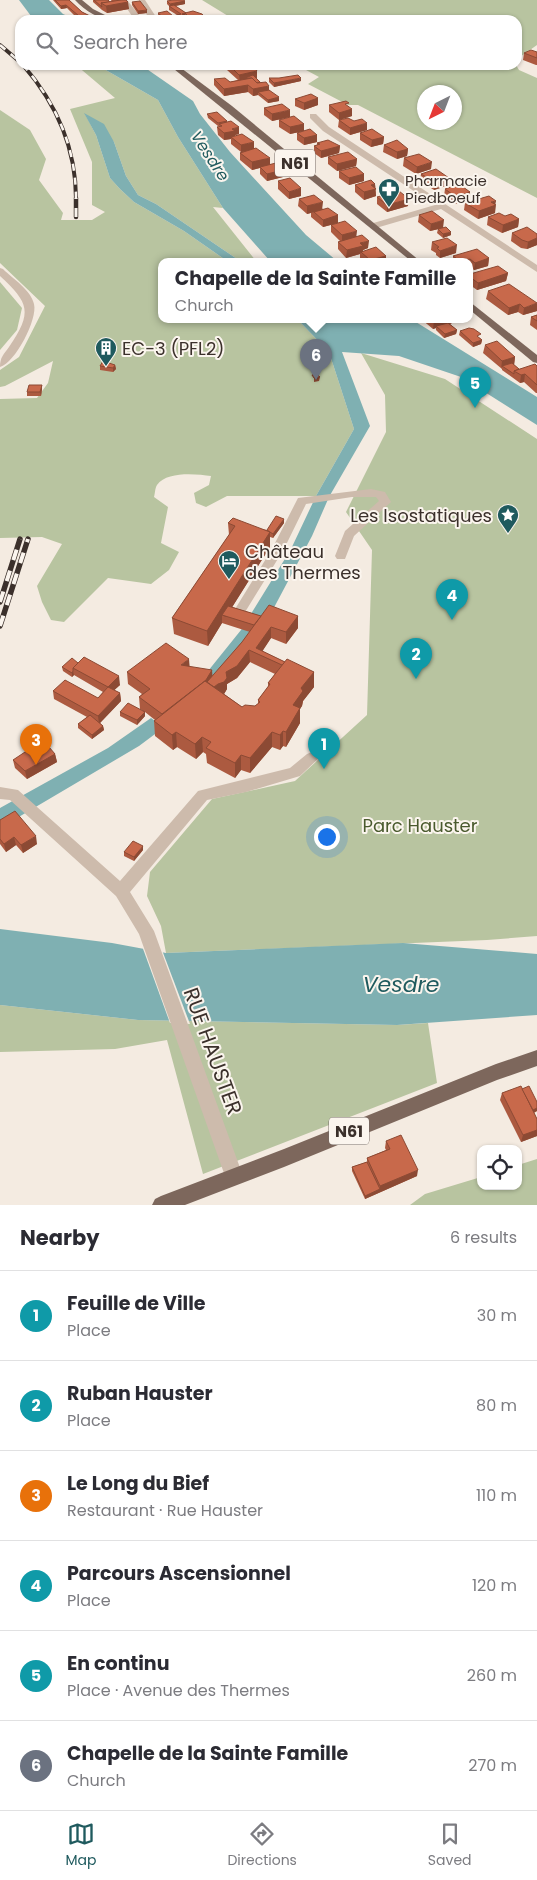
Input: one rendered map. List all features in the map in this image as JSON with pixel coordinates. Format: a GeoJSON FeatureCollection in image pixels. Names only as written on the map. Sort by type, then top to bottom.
{"type":"FeatureCollection","features":[{"type":"Feature","properties":{"kind":"main road"},"geometry":{"type":"LineString","coordinates":[[78,0],[102,15]]}},
{"type":"Feature","properties":{"kind":"main road","name":"N61"},"geometry":{"type":"LineString","coordinates":[[179,70],[207,93],[236,113],[412,258]]}},
{"type":"Feature","properties":{"kind":"main road"},"geometry":{"type":"LineString","coordinates":[[473,307],[537,360]]}},
{"type":"Feature","properties":{"kind":"main road","name":"N61"},"geometry":{"type":"LineString","coordinates":[[161,1205],[496,1072],[537,1058]]}},
{"type":"Feature","properties":{"kind":"street"},"geometry":{"type":"LineString","coordinates":[[124,0],[135,15]]}},
{"type":"Feature","properties":{"kind":"street"},"geometry":{"type":"LineString","coordinates":[[145,1],[152,15]]}},
{"type":"Feature","properties":{"kind":"street"},"geometry":{"type":"LineString","coordinates":[[313,116],[326,129],[537,270]]}},
{"type":"Feature","properties":{"kind":"street"},"geometry":{"type":"LineString","coordinates":[[373,226],[441,206]]}},
{"type":"Feature","properties":{"kind":"street"},"geometry":{"type":"LineString","coordinates":[[0,271],[28,302],[30,312],[20,336],[0,364]]}},
{"type":"Feature","properties":{"kind":"street"},"geometry":{"type":"LineString","coordinates":[[238,614],[278,549],[302,501],[370,493],[383,497],[385,502],[349,534],[341,556]]}},
{"type":"Feature","properties":{"kind":"street"},"geometry":{"type":"LineString","coordinates":[[121,891],[202,795],[246,786],[294,772],[312,758]]}},
{"type":"Feature","properties":{"kind":"street","name":"RUE HAUSTER"},"geometry":{"type":"LineString","coordinates":[[0,793],[9,793],[16,798],[121,891],[148,936],[234,1176]]}},
{"type":"Feature","properties":{"kind":"green space"},"geometry":{"type":"Polygon","coordinates":[[[202,0],[537,0],[537,45],[522,56],[522,15],[226,15],[202,0]]]}},
{"type":"Feature","properties":{"kind":"green space"},"geometry":{"type":"Polygon","coordinates":[[[82,70],[106,70],[158,100],[178,137],[223,208],[213,207],[254,258],[236,258],[156,204],[138,195],[126,176],[114,142],[85,114],[96,135],[110,178],[120,189],[134,202],[184,231],[223,258],[158,258],[158,323],[301,323],[329,352],[354,429],[316,496],[227,496],[206,507],[196,503],[194,493],[209,485],[211,476],[182,474],[168,477],[156,486],[154,497],[168,507],[161,543],[179,552],[169,570],[151,584],[108,578],[64,622],[51,620],[37,586],[62,544],[42,537],[0,538],[0,399],[37,398],[48,383],[53,361],[0,387],[0,370],[19,357],[45,306],[0,263],[0,110],[30,130],[46,159],[39,180],[63,213],[61,220],[92,220],[105,212],[92,205],[92,162],[70,109],[115,98],[82,70]]]}},
{"type":"Feature","properties":{"kind":"green space"},"geometry":{"type":"Polygon","coordinates":[[[306,70],[519,70],[537,78],[537,198],[358,105],[348,105],[308,84],[319,77],[306,70]]]}},
{"type":"Feature","properties":{"kind":"green space"},"geometry":{"type":"Polygon","coordinates":[[[0,282],[22,308],[17,330],[0,350],[0,282]]]}},
{"type":"Feature","properties":{"kind":"green space","name":"Parc Hauster"},"geometry":{"type":"Polygon","coordinates":[[[361,353],[445,379],[537,439],[537,936],[487,940],[166,953],[161,926],[147,896],[150,872],[212,799],[295,781],[367,715],[372,550],[346,512],[386,432],[385,395],[361,353]]]}},
{"type":"Feature","properties":{"kind":"green space"},"geometry":{"type":"Polygon","coordinates":[[[0,1005],[138,1020],[397,1025],[428,1023],[437,1083],[203,1174],[167,1040],[115,1049],[0,1052],[0,1005]]]}},
{"type":"Feature","properties":{"kind":"green space"},"geometry":{"type":"Polygon","coordinates":[[[537,1159],[537,1205],[410,1205],[425,1194],[477,1178],[477,1190],[522,1190],[522,1164],[537,1159]]]}},
{"type":"Feature","properties":{"kind":"water"},"geometry":{"type":"Polygon","coordinates":[[[19,0],[49,0],[65,15],[30,15],[19,0]]]}},
{"type":"Feature","properties":{"kind":"water","name":"Vesdre"},"geometry":{"type":"Polygon","coordinates":[[[106,70],[148,70],[193,101],[200,114],[230,152],[306,235],[333,258],[267,258],[223,208],[178,137],[158,100],[106,70]]]}},
{"type":"Feature","properties":{"kind":"water"},"geometry":{"type":"Polygon","coordinates":[[[84,113],[104,124],[114,142],[126,176],[138,195],[156,204],[236,258],[223,258],[184,231],[134,202],[110,178],[96,135],[84,113]]]}},
{"type":"Feature","properties":{"kind":"water"},"geometry":{"type":"Polygon","coordinates":[[[301,323],[417,323],[537,397],[537,425],[461,377],[399,356],[342,352],[370,426],[329,497],[312,536],[269,617],[206,696],[139,746],[0,828],[0,808],[108,748],[151,718],[163,727],[241,630],[291,549],[316,496],[354,429],[329,352],[301,323]]]}},
{"type":"Feature","properties":{"kind":"water","name":"Vesdre"},"geometry":{"type":"Polygon","coordinates":[[[0,929],[112,943],[166,953],[403,943],[537,954],[537,1015],[397,1025],[138,1020],[0,1005],[0,929]]]}},
{"type":"Feature","properties":{"kind":"pier"},"geometry":{"type":"Polygon","coordinates":[[[142,946],[162,950],[190,1024],[170,1023],[142,946]]]}},
{"type":"Feature","properties":{"kind":"building"},"geometry":{"type":"Polygon","coordinates":[[[55,0],[69,0],[88,15],[78,15],[66,5],[61,6],[55,0]]]}},
{"type":"Feature","properties":{"kind":"building"},"geometry":{"type":"Polygon","coordinates":[[[94,0],[108,0],[110,2],[101,3],[102,7],[94,0]]]}},
{"type":"Feature","properties":{"kind":"building"},"geometry":{"type":"Polygon","coordinates":[[[121,0],[128,2],[106,6],[101,3],[121,0]]]}},
{"type":"Feature","properties":{"kind":"building"},"geometry":{"type":"Polygon","coordinates":[[[140,1],[147,10],[138,11],[132,2],[140,1]]]}},
{"type":"Feature","properties":{"kind":"building"},"geometry":{"type":"Polygon","coordinates":[[[167,1],[185,1],[170,4],[167,1]]]}},
{"type":"Feature","properties":{"kind":"building"},"geometry":{"type":"Polygon","coordinates":[[[174,5],[186,13],[193,11],[203,15],[187,15],[185,13],[182,14],[185,15],[177,15],[181,14],[169,6],[174,5]]]}},
{"type":"Feature","properties":{"kind":"building"},"geometry":{"type":"Polygon","coordinates":[[[167,11],[172,15],[160,15],[158,13],[167,11]]]}},
{"type":"Feature","properties":{"kind":"building"},"geometry":{"type":"Polygon","coordinates":[[[531,50],[537,52],[537,58],[524,53],[531,50]]]}},
{"type":"Feature","properties":{"kind":"building"},"geometry":{"type":"Polygon","coordinates":[[[234,70],[257,71],[239,75],[234,70]]]}},
{"type":"Feature","properties":{"kind":"building"},"geometry":{"type":"Polygon","coordinates":[[[253,75],[260,82],[257,83],[252,78],[245,78],[253,75]]]}},
{"type":"Feature","properties":{"kind":"building"},"geometry":{"type":"Polygon","coordinates":[[[298,75],[301,78],[274,83],[269,78],[279,78],[298,75]]]}},
{"type":"Feature","properties":{"kind":"building"},"geometry":{"type":"Polygon","coordinates":[[[225,78],[230,82],[252,78],[257,83],[266,82],[269,86],[253,89],[248,85],[224,89],[214,79],[225,78]]]}},
{"type":"Feature","properties":{"kind":"building"},"geometry":{"type":"Polygon","coordinates":[[[269,90],[279,97],[268,100],[258,92],[269,90]]]}},
{"type":"Feature","properties":{"kind":"building"},"geometry":{"type":"Polygon","coordinates":[[[311,94],[318,98],[304,103],[295,99],[311,94]]]}},
{"type":"Feature","properties":{"kind":"building"},"geometry":{"type":"Polygon","coordinates":[[[346,101],[349,103],[345,104],[352,109],[339,113],[329,105],[346,101]]]}},
{"type":"Feature","properties":{"kind":"building"},"geometry":{"type":"Polygon","coordinates":[[[282,104],[290,110],[272,114],[264,108],[282,104]]]}},
{"type":"Feature","properties":{"kind":"building"},"geometry":{"type":"Polygon","coordinates":[[[217,112],[227,121],[218,123],[207,114],[217,112]]]}},
{"type":"Feature","properties":{"kind":"building"},"geometry":{"type":"Polygon","coordinates":[[[294,116],[304,124],[290,127],[279,120],[294,116]]]}},
{"type":"Feature","properties":{"kind":"building"},"geometry":{"type":"Polygon","coordinates":[[[348,118],[354,121],[362,119],[367,123],[350,128],[339,120],[348,118]]]}},
{"type":"Feature","properties":{"kind":"building"},"geometry":{"type":"Polygon","coordinates":[[[231,121],[239,127],[232,129],[235,131],[224,133],[217,127],[222,126],[219,124],[231,121]]]}},
{"type":"Feature","properties":{"kind":"building"},"geometry":{"type":"Polygon","coordinates":[[[310,129],[317,135],[304,138],[297,133],[310,129]]]}},
{"type":"Feature","properties":{"kind":"building"},"geometry":{"type":"Polygon","coordinates":[[[372,129],[384,137],[372,140],[360,133],[372,129]]]}},
{"type":"Feature","properties":{"kind":"building"},"geometry":{"type":"Polygon","coordinates":[[[242,134],[254,142],[241,145],[231,137],[242,134]]]}},
{"type":"Feature","properties":{"kind":"building"},"geometry":{"type":"Polygon","coordinates":[[[328,140],[340,146],[321,151],[314,146],[320,144],[317,143],[328,140]]]}},
{"type":"Feature","properties":{"kind":"building"},"geometry":{"type":"Polygon","coordinates":[[[397,140],[408,149],[397,152],[384,145],[397,140]]]}},
{"type":"Feature","properties":{"kind":"building"},"geometry":{"type":"Polygon","coordinates":[[[256,148],[270,158],[252,162],[240,153],[256,148]]]}},
{"type":"Feature","properties":{"kind":"building"},"geometry":{"type":"Polygon","coordinates":[[[348,152],[357,159],[337,164],[328,157],[348,152]]]}},
{"type":"Feature","properties":{"kind":"building"},"geometry":{"type":"Polygon","coordinates":[[[419,154],[432,162],[417,167],[404,158],[419,154]]]}},
{"type":"Feature","properties":{"kind":"building"},"geometry":{"type":"Polygon","coordinates":[[[276,163],[283,170],[267,174],[260,167],[276,163]]]}},
{"type":"Feature","properties":{"kind":"building"},"geometry":{"type":"Polygon","coordinates":[[[356,167],[364,174],[349,178],[339,171],[356,167]]]}},
{"type":"Feature","properties":{"kind":"building"},"geometry":{"type":"Polygon","coordinates":[[[436,169],[449,178],[435,182],[421,174],[436,169]]]}},
{"type":"Feature","properties":{"kind":"building"},"geometry":{"type":"Polygon","coordinates":[[[290,178],[301,188],[289,192],[278,181],[290,178]]]}},
{"type":"Feature","properties":{"kind":"building"},"geometry":{"type":"Polygon","coordinates":[[[371,180],[375,184],[371,185],[376,189],[364,192],[355,185],[371,180]]]}},
{"type":"Feature","properties":{"kind":"building"},"geometry":{"type":"Polygon","coordinates":[[[459,184],[470,192],[456,197],[445,189],[459,184]]]}},
{"type":"Feature","properties":{"kind":"building"},"geometry":{"type":"Polygon","coordinates":[[[399,191],[409,199],[387,205],[377,197],[399,191]]]}},
{"type":"Feature","properties":{"kind":"building"},"geometry":{"type":"Polygon","coordinates":[[[314,195],[323,202],[307,206],[299,199],[314,195]]]}},
{"type":"Feature","properties":{"kind":"building"},"geometry":{"type":"Polygon","coordinates":[[[489,196],[496,201],[491,202],[496,205],[479,211],[465,203],[489,196]]]}},
{"type":"Feature","properties":{"kind":"building"},"geometry":{"type":"Polygon","coordinates":[[[328,208],[338,215],[323,220],[314,212],[328,208]]]}},
{"type":"Feature","properties":{"kind":"building"},"geometry":{"type":"Polygon","coordinates":[[[432,211],[444,220],[431,224],[419,215],[432,211]]]}},
{"type":"Feature","properties":{"kind":"building"},"geometry":{"type":"Polygon","coordinates":[[[499,213],[505,216],[511,214],[519,219],[503,225],[488,217],[499,213]]]}},
{"type":"Feature","properties":{"kind":"building"},"geometry":{"type":"Polygon","coordinates":[[[345,221],[357,231],[342,235],[331,225],[345,221]]]}},
{"type":"Feature","properties":{"kind":"building"},"geometry":{"type":"Polygon","coordinates":[[[446,227],[451,232],[443,234],[438,229],[446,227]]]}},
{"type":"Feature","properties":{"kind":"building"},"geometry":{"type":"Polygon","coordinates":[[[527,227],[537,234],[537,238],[528,242],[512,233],[527,227]]]}},
{"type":"Feature","properties":{"kind":"building"},"geometry":{"type":"Polygon","coordinates":[[[362,235],[369,241],[360,243],[363,246],[347,250],[338,242],[362,235]]]}},
{"type":"Feature","properties":{"kind":"building"},"geometry":{"type":"Polygon","coordinates":[[[447,238],[457,245],[440,251],[437,248],[439,247],[432,242],[447,238]]]}},
{"type":"Feature","properties":{"kind":"building"},"geometry":{"type":"Polygon","coordinates":[[[376,247],[386,256],[368,258],[361,252],[376,247]]]}},
{"type":"Feature","properties":{"kind":"building"},"geometry":{"type":"Polygon","coordinates":[[[477,249],[489,258],[475,263],[473,258],[456,258],[453,256],[477,249]]]}},
{"type":"Feature","properties":{"kind":"building"},"geometry":{"type":"Polygon","coordinates":[[[498,266],[508,273],[478,283],[473,279],[473,273],[498,266]]]}},
{"type":"Feature","properties":{"kind":"building"},"geometry":{"type":"Polygon","coordinates":[[[509,284],[537,303],[524,308],[520,304],[509,308],[488,291],[509,284]]]}},
{"type":"Feature","properties":{"kind":"building"},"geometry":{"type":"Polygon","coordinates":[[[537,315],[537,321],[531,317],[537,315]]]}},
{"type":"Feature","properties":{"kind":"building"},"geometry":{"type":"Polygon","coordinates":[[[448,323],[457,330],[445,334],[436,326],[448,323]]]}},
{"type":"Feature","properties":{"kind":"building"},"geometry":{"type":"Polygon","coordinates":[[[469,328],[481,334],[477,336],[482,340],[473,343],[460,331],[469,328]]]}},
{"type":"Feature","properties":{"kind":"building"},"geometry":{"type":"Polygon","coordinates":[[[497,341],[515,357],[502,361],[485,345],[497,341]]]}},
{"type":"Feature","properties":{"kind":"building"},"geometry":{"type":"Polygon","coordinates":[[[103,361],[115,365],[113,368],[100,366],[103,361]]]}},
{"type":"Feature","properties":{"kind":"building"},"geometry":{"type":"Polygon","coordinates":[[[512,363],[519,369],[514,371],[514,374],[502,366],[512,363]]]}},
{"type":"Feature","properties":{"kind":"building"},"geometry":{"type":"Polygon","coordinates":[[[535,364],[537,366],[537,385],[525,374],[521,375],[514,371],[535,364]]]}},
{"type":"Feature","properties":{"kind":"building"},"geometry":{"type":"Polygon","coordinates":[[[317,374],[320,377],[314,378],[312,375],[317,374]]]}},
{"type":"Feature","properties":{"kind":"building"},"geometry":{"type":"Polygon","coordinates":[[[29,385],[42,385],[40,392],[27,392],[29,385]]]}},
{"type":"Feature","properties":{"kind":"building"},"geometry":{"type":"Polygon","coordinates":[[[276,516],[284,519],[273,534],[267,530],[276,516]]]}},
{"type":"Feature","properties":{"kind":"building","name":"Château des Thermes"},"geometry":{"type":"Polygon","coordinates":[[[233,518],[270,532],[207,631],[172,618],[235,526],[228,523],[233,518]]]}},
{"type":"Feature","properties":{"kind":"building"},"geometry":{"type":"Polygon","coordinates":[[[269,605],[298,616],[286,632],[271,627],[256,648],[285,662],[282,665],[249,650],[237,666],[226,672],[227,678],[224,682],[214,687],[207,682],[242,642],[269,605]]]}},
{"type":"Feature","properties":{"kind":"building"},"geometry":{"type":"Polygon","coordinates":[[[228,606],[261,616],[254,625],[222,615],[228,606]]]}},
{"type":"Feature","properties":{"kind":"building"},"geometry":{"type":"Polygon","coordinates":[[[166,643],[189,659],[181,665],[212,670],[206,680],[162,714],[139,697],[150,689],[127,672],[166,643]]]}},
{"type":"Feature","properties":{"kind":"building"},"geometry":{"type":"Polygon","coordinates":[[[84,657],[119,676],[108,687],[73,668],[84,657]]]}},
{"type":"Feature","properties":{"kind":"building"},"geometry":{"type":"Polygon","coordinates":[[[72,658],[78,663],[73,668],[72,673],[62,667],[72,658]]]}},
{"type":"Feature","properties":{"kind":"building"},"geometry":{"type":"Polygon","coordinates":[[[287,659],[314,672],[301,688],[303,691],[293,705],[300,708],[286,732],[283,731],[280,735],[272,732],[250,758],[241,755],[235,763],[206,748],[211,742],[202,737],[195,744],[176,732],[172,735],[154,721],[205,681],[242,707],[245,705],[255,706],[260,702],[258,700],[270,684],[268,683],[287,659]]]}},
{"type":"Feature","properties":{"kind":"building"},"geometry":{"type":"Polygon","coordinates":[[[65,680],[98,698],[108,687],[120,693],[98,716],[53,691],[65,680]]]}},
{"type":"Feature","properties":{"kind":"building"},"geometry":{"type":"Polygon","coordinates":[[[128,703],[145,712],[137,720],[120,712],[128,703]]]}},
{"type":"Feature","properties":{"kind":"building"},"geometry":{"type":"Polygon","coordinates":[[[90,715],[103,726],[92,735],[78,724],[90,715]]]}},
{"type":"Feature","properties":{"kind":"building"},"geometry":{"type":"Polygon","coordinates":[[[43,740],[55,754],[25,771],[13,760],[43,740]]]}},
{"type":"Feature","properties":{"kind":"building"},"geometry":{"type":"Polygon","coordinates":[[[15,811],[36,836],[21,845],[14,837],[4,844],[0,839],[0,820],[15,811]]]}},
{"type":"Feature","properties":{"kind":"building"},"geometry":{"type":"Polygon","coordinates":[[[133,841],[143,846],[134,857],[124,852],[133,841]]]}},
{"type":"Feature","properties":{"kind":"building"},"geometry":{"type":"Polygon","coordinates":[[[521,1086],[537,1119],[537,1130],[523,1135],[502,1093],[521,1086]]]}},
{"type":"Feature","properties":{"kind":"building"},"geometry":{"type":"Polygon","coordinates":[[[529,1086],[537,1102],[537,1108],[533,1110],[522,1089],[529,1086]]]}},
{"type":"Feature","properties":{"kind":"building"},"geometry":{"type":"Polygon","coordinates":[[[401,1135],[418,1170],[380,1186],[367,1158],[390,1149],[386,1141],[401,1135]]]}},
{"type":"Feature","properties":{"kind":"building"},"geometry":{"type":"Polygon","coordinates":[[[367,1162],[380,1189],[365,1196],[352,1167],[367,1162]]]}},
{"type":"Feature","properties":{"kind":"railway"},"geometry":{"type":"LineString","coordinates":[[0,45],[15,58]]}},
{"type":"Feature","properties":{"kind":"railway"},"geometry":{"type":"LineString","coordinates":[[27,70],[45,95],[62,127],[72,161],[76,199]]}},
{"type":"Feature","properties":{"kind":"railway"},"geometry":{"type":"LineString","coordinates":[[76,199],[76,217]]}},
{"type":"Feature","properties":{"kind":"railway"},"geometry":{"type":"LineString","coordinates":[[0,602],[20,539]]}},
{"type":"Feature","properties":{"kind":"railway"},"geometry":{"type":"LineString","coordinates":[[0,626],[28,539]]}},
{"type":"Feature","properties":{"kind":"place","name":"Pharmacie Piedboeuf"},"geometry":{"type":"Point","coordinates":[389,208]}},
{"type":"Feature","properties":{"kind":"place","name":"EC-3 (PFL2)"},"geometry":{"type":"Point","coordinates":[106,367]}},
{"type":"Feature","properties":{"kind":"place","name":"Chapelle de la Sainte Famille"},"geometry":{"type":"Point","coordinates":[316,380]}},
{"type":"Feature","properties":{"kind":"place","name":"En continu"},"geometry":{"type":"Point","coordinates":[475,408]}},
{"type":"Feature","properties":{"kind":"place","name":"Les Isostatiques"},"geometry":{"type":"Point","coordinates":[508,534]}},
{"type":"Feature","properties":{"kind":"place","name":"Château des Thermes"},"geometry":{"type":"Point","coordinates":[229,580]}},
{"type":"Feature","properties":{"kind":"place","name":"Parcours Ascensionnel"},"geometry":{"type":"Point","coordinates":[452,620]}},
{"type":"Feature","properties":{"kind":"place","name":"Ruban Hauster"},"geometry":{"type":"Point","coordinates":[416,679]}},
{"type":"Feature","properties":{"kind":"place","name":"Le Long du Bief"},"geometry":{"type":"Point","coordinates":[36,765]}},
{"type":"Feature","properties":{"kind":"place","name":"Feuille de Ville"},"geometry":{"type":"Point","coordinates":[324,769]}}]}
